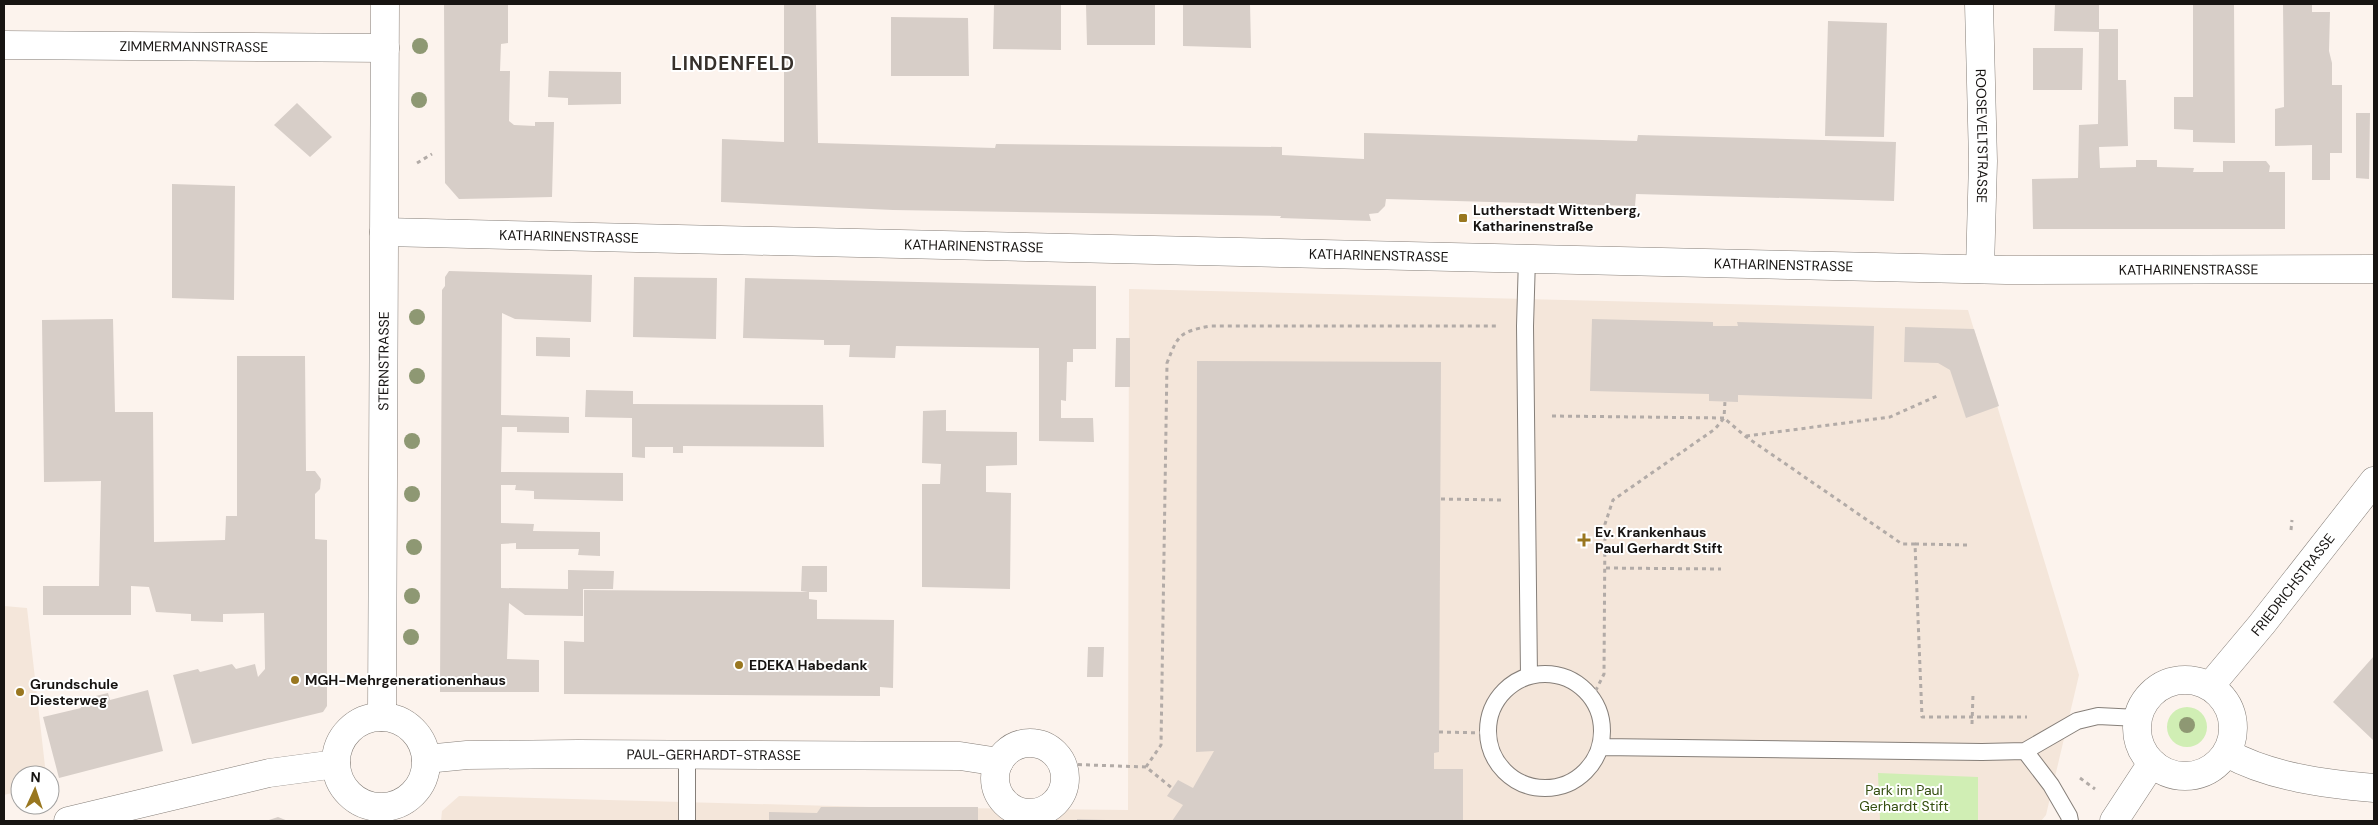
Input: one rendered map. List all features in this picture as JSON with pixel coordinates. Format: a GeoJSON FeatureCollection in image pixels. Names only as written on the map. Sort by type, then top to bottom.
{"type":"FeatureCollection","features":[{"type":"Feature","properties":{"kind":"street","name":"STERNSTRASSE"},"geometry":{"type":"LineString","coordinates":[[382,717],[385,4]]}},
{"type":"Feature","properties":{"kind":"street","name":"ROOSEVELTSTRASSE"},"geometry":{"type":"LineString","coordinates":[[1978,4],[1983,161],[1980,269]]}},
{"type":"Feature","properties":{"kind":"street","name":"ZIMMERMANNSTRASSE"},"geometry":{"type":"LineString","coordinates":[[4,45],[384,48]]}},
{"type":"Feature","properties":{"kind":"street","name":"KATHARINENSTRASSE"},"geometry":{"type":"LineString","coordinates":[[384,232],[1980,269],[2374,269]]}},
{"type":"Feature","properties":{"kind":"street","name":"FRIEDRICHSTRASSE"},"geometry":{"type":"LineString","coordinates":[[2210,686],[2262,624],[2374,481]]}},
{"type":"Feature","properties":{"kind":"street"},"geometry":{"type":"LineString","coordinates":[[2192,680],[2210,686],[2224,698],[2232,715],[2234,734],[2227,752],[2212,768],[2192,775],[2170,774],[2152,763],[2141,747],[2138,737],[2138,718],[2145,701],[2165,683],[2192,680]]}},
{"type":"Feature","properties":{"kind":"street"},"geometry":{"type":"LineString","coordinates":[[382,717],[403,722],[415,732],[423,744],[426,759],[424,777],[414,793],[381,814],[350,794],[340,781],[336,764],[339,746],[349,730],[364,720],[382,717]]}},
{"type":"Feature","properties":{"kind":"street"},"geometry":{"type":"LineString","coordinates":[[1036,744],[1055,755],[1062,764],[1063,788],[1058,798],[1049,807],[1039,812],[1026,813],[1015,810],[1005,803],[998,794],[994,782],[995,771],[1007,752],[1016,746],[1036,744]]}},
{"type":"Feature","properties":{"kind":"street"},"geometry":{"type":"LineString","coordinates":[[2227,752],[2244,762],[2300,777],[2374,788]]}},
{"type":"Feature","properties":{"kind":"street","name":"PAUL-GERHARDT-STRASSE"},"geometry":{"type":"LineString","coordinates":[[426,759],[467,755],[960,756],[999,762]]}},
{"type":"Feature","properties":{"kind":"street"},"geometry":{"type":"LineString","coordinates":[[2114,821],[2152,763]]}},
{"type":"Feature","properties":{"kind":"street"},"geometry":{"type":"LineString","coordinates":[[68,821],[269,773],[336,764]]}},
{"type":"Feature","properties":{"kind":"lane"},"geometry":{"type":"LineString","coordinates":[[1527,258],[1525,326],[1529,676]]}},
{"type":"Feature","properties":{"kind":"lane"},"geometry":{"type":"LineString","coordinates":[[1548,673],[1566,677],[1583,687],[1592,698],[1603,732],[1600,748],[1593,763],[1582,776],[1567,784],[1550,789],[1533,788],[1515,781],[1501,768],[1491,752],[1487,734],[1490,714],[1498,698],[1512,684],[1529,676],[1548,673]]}},
{"type":"Feature","properties":{"kind":"lane"},"geometry":{"type":"LineString","coordinates":[[1600,748],[2025,751],[2065,727],[2098,716],[2138,718]]}},
{"type":"Feature","properties":{"kind":"lane"},"geometry":{"type":"LineString","coordinates":[[2025,751],[2051,785],[2070,816],[2070,821]]}},
{"type":"Feature","properties":{"kind":"lane"},"geometry":{"type":"LineString","coordinates":[[687,756],[687,821]]}},
{"type":"Feature","properties":{"kind":"path"},"geometry":{"type":"LineString","coordinates":[[1146,767],[1161,745],[1167,363],[1176,340],[1188,330],[1210,326],[1525,326]]}},
{"type":"Feature","properties":{"kind":"path"},"geometry":{"type":"LineString","coordinates":[[1745,436],[1890,417],[1937,396]]}},
{"type":"Feature","properties":{"kind":"path"},"geometry":{"type":"LineString","coordinates":[[1592,698],[1604,674],[1605,524],[1614,500],[1715,428],[1724,418],[1725,401]]}},
{"type":"Feature","properties":{"kind":"path"},"geometry":{"type":"LineString","coordinates":[[1526,416],[1724,418],[1745,436],[1902,544],[1969,545]]}},
{"type":"Feature","properties":{"kind":"path"},"geometry":{"type":"LineString","coordinates":[[1441,499],[1527,501]]}},
{"type":"Feature","properties":{"kind":"path"},"geometry":{"type":"LineString","coordinates":[[1915,544],[1922,717],[2037,717],[2065,727]]}},
{"type":"Feature","properties":{"kind":"path"},"geometry":{"type":"LineString","coordinates":[[1606,568],[1721,569]]}},
{"type":"Feature","properties":{"kind":"path"},"geometry":{"type":"LineString","coordinates":[[1439,732],[1487,734]]}},
{"type":"Feature","properties":{"kind":"path"},"geometry":{"type":"LineString","coordinates":[[1062,764],[1146,767],[1172,788]]}},
{"type":"Feature","properties":{"kind":"shaded area","name":"Ev. Krankenhaus Paul Gerhardt Stift"},"geometry":{"type":"Polygon","coordinates":[[[1129,289],[1968,310],[2079,675],[2046,815],[2041,821],[441,821],[442,811],[459,796],[871,807],[1128,810],[1129,289]]]}},
{"type":"Feature","properties":{"kind":"shaded area","name":"Grundschule Diesterweg"},"geometry":{"type":"Polygon","coordinates":[[[4,606],[27,608],[45,765],[10,765],[10,794],[4,795],[4,606]]]}},
{"type":"Feature","properties":{"kind":"green space"},"geometry":{"type":"Polygon","coordinates":[[[2191,707],[2198,710],[2204,716],[2207,727],[2206,735],[2198,744],[2191,747],[2183,747],[2176,744],[2168,735],[2167,723],[2170,716],[2179,708],[2191,707]]]}},
{"type":"Feature","properties":{"kind":"green space","name":"Park im Paul Gerhardt Stift"},"geometry":{"type":"Polygon","coordinates":[[[1878,773],[1978,777],[1978,821],[1880,821],[1878,773]]]}},
{"type":"Feature","properties":{"kind":"building"},"geometry":{"type":"Polygon","coordinates":[[[444,4],[508,4],[508,43],[501,44],[500,71],[510,71],[509,121],[514,125],[535,126],[535,122],[554,122],[552,197],[459,199],[445,183],[444,4]]]}},
{"type":"Feature","properties":{"kind":"building"},"geometry":{"type":"Polygon","coordinates":[[[784,4],[816,4],[818,143],[995,148],[996,144],[1282,147],[1282,155],[1364,159],[1364,133],[1637,141],[1638,135],[1896,142],[1894,201],[1636,194],[1635,206],[1386,199],[1385,206],[1378,213],[1369,214],[1371,221],[1280,218],[1281,216],[893,210],[721,202],[722,139],[784,142],[784,4]]]}},
{"type":"Feature","properties":{"kind":"building"},"geometry":{"type":"Polygon","coordinates":[[[994,4],[1061,4],[1061,50],[993,49],[994,4]]]}},
{"type":"Feature","properties":{"kind":"building"},"geometry":{"type":"Polygon","coordinates":[[[1086,4],[1155,4],[1155,45],[1087,45],[1086,4]]]}},
{"type":"Feature","properties":{"kind":"building"},"geometry":{"type":"Polygon","coordinates":[[[1183,4],[1250,4],[1251,48],[1183,46],[1183,4]]]}},
{"type":"Feature","properties":{"kind":"building"},"geometry":{"type":"Polygon","coordinates":[[[2055,4],[2099,5],[2099,29],[2118,29],[2118,80],[2126,80],[2128,146],[2099,147],[2100,168],[2136,167],[2136,160],[2157,160],[2157,167],[2194,168],[2193,172],[2223,172],[2223,161],[2266,161],[2270,166],[2269,172],[2285,172],[2285,229],[2033,229],[2032,179],[2078,178],[2079,125],[2098,124],[2099,32],[2054,31],[2055,4]]]}},
{"type":"Feature","properties":{"kind":"building"},"geometry":{"type":"Polygon","coordinates":[[[2193,4],[2234,4],[2235,143],[2193,142],[2193,130],[2174,129],[2174,97],[2193,97],[2193,4]]]}},
{"type":"Feature","properties":{"kind":"building"},"geometry":{"type":"Polygon","coordinates":[[[2283,4],[2312,4],[2312,12],[2330,12],[2329,51],[2332,63],[2332,85],[2342,85],[2342,153],[2330,153],[2330,180],[2312,180],[2312,145],[2275,146],[2275,109],[2284,107],[2283,4]]]}},
{"type":"Feature","properties":{"kind":"building"},"geometry":{"type":"Polygon","coordinates":[[[891,17],[968,18],[969,76],[891,76],[891,17]]]}},
{"type":"Feature","properties":{"kind":"building"},"geometry":{"type":"Polygon","coordinates":[[[1828,21],[1887,23],[1884,137],[1825,136],[1828,21]]]}},
{"type":"Feature","properties":{"kind":"building"},"geometry":{"type":"Polygon","coordinates":[[[2033,48],[2083,48],[2082,90],[2033,90],[2033,48]]]}},
{"type":"Feature","properties":{"kind":"building"},"geometry":{"type":"Polygon","coordinates":[[[549,71],[621,72],[621,104],[568,105],[568,98],[548,97],[549,71]]]}},
{"type":"Feature","properties":{"kind":"building"},"geometry":{"type":"Polygon","coordinates":[[[297,103],[332,137],[310,157],[274,125],[297,103]]]}},
{"type":"Feature","properties":{"kind":"building"},"geometry":{"type":"Polygon","coordinates":[[[2356,113],[2370,113],[2369,179],[2356,178],[2356,113]]]}},
{"type":"Feature","properties":{"kind":"building"},"geometry":{"type":"Polygon","coordinates":[[[172,184],[235,186],[234,300],[172,298],[172,184]]]}},
{"type":"Feature","properties":{"kind":"building"},"geometry":{"type":"Polygon","coordinates":[[[449,271],[592,275],[591,322],[515,319],[502,313],[501,415],[569,417],[569,433],[517,432],[517,427],[502,427],[501,472],[623,473],[623,501],[534,499],[534,491],[515,490],[516,485],[501,485],[501,523],[534,524],[533,531],[600,532],[600,556],[578,555],[579,549],[516,549],[516,543],[501,544],[501,588],[568,589],[568,570],[614,571],[613,589],[583,589],[583,616],[525,615],[509,603],[507,659],[539,660],[539,692],[440,692],[442,290],[445,286],[445,277],[449,271]]]}},
{"type":"Feature","properties":{"kind":"building"},"geometry":{"type":"Polygon","coordinates":[[[634,277],[717,278],[716,339],[633,337],[634,277]]]}},
{"type":"Feature","properties":{"kind":"building"},"geometry":{"type":"Polygon","coordinates":[[[745,278],[1096,286],[1096,349],[1073,349],[1073,362],[1067,362],[1066,401],[1061,400],[1061,418],[1093,418],[1094,442],[1039,441],[1039,348],[896,346],[895,358],[849,357],[850,345],[824,345],[824,340],[743,338],[745,278]]]}},
{"type":"Feature","properties":{"kind":"building"},"geometry":{"type":"Polygon","coordinates":[[[113,319],[115,412],[153,412],[154,542],[225,540],[226,516],[237,516],[237,356],[305,356],[306,471],[315,471],[321,479],[320,489],[315,494],[315,539],[327,540],[327,706],[323,712],[192,744],[173,675],[198,669],[200,672],[232,664],[236,669],[255,664],[258,677],[265,669],[264,613],[223,614],[223,622],[191,621],[191,614],[156,612],[149,587],[131,586],[131,615],[43,615],[43,586],[99,586],[101,481],[44,482],[42,320],[113,319]]]}},
{"type":"Feature","properties":{"kind":"building"},"geometry":{"type":"Polygon","coordinates":[[[1592,319],[1713,322],[1713,326],[1738,326],[1737,322],[1874,326],[1872,399],[1738,395],[1738,402],[1709,401],[1709,394],[1590,391],[1592,319]]]}},
{"type":"Feature","properties":{"kind":"building"},"geometry":{"type":"Polygon","coordinates":[[[1905,327],[1974,329],[1999,406],[1966,418],[1950,370],[1938,363],[1904,362],[1905,327]]]}},
{"type":"Feature","properties":{"kind":"building"},"geometry":{"type":"Polygon","coordinates":[[[536,337],[570,338],[570,357],[536,356],[536,337]]]}},
{"type":"Feature","properties":{"kind":"building"},"geometry":{"type":"Polygon","coordinates":[[[1116,338],[1130,338],[1130,387],[1115,387],[1116,338]]]}},
{"type":"Feature","properties":{"kind":"building"},"geometry":{"type":"Polygon","coordinates":[[[1197,361],[1441,362],[1439,752],[1434,753],[1434,769],[1463,769],[1463,821],[1172,821],[1183,805],[1167,796],[1178,780],[1193,788],[1214,751],[1196,752],[1197,361]]]}},
{"type":"Feature","properties":{"kind":"building"},"geometry":{"type":"Polygon","coordinates":[[[586,390],[633,391],[633,404],[823,405],[824,447],[683,446],[683,453],[673,453],[673,447],[645,447],[645,458],[632,457],[632,418],[585,417],[586,390]]]}},
{"type":"Feature","properties":{"kind":"building"},"geometry":{"type":"Polygon","coordinates":[[[946,410],[946,431],[1017,432],[1017,465],[986,466],[986,492],[1011,493],[1010,589],[922,587],[922,484],[940,484],[941,464],[922,463],[923,411],[946,410]]]}},
{"type":"Feature","properties":{"kind":"building","name":"EDEKA Habedank"},"geometry":{"type":"Polygon","coordinates":[[[802,566],[827,566],[827,592],[809,592],[809,599],[817,600],[817,619],[894,620],[893,688],[880,687],[880,696],[564,694],[564,641],[584,642],[584,590],[808,592],[801,591],[802,566]]]}},
{"type":"Feature","properties":{"kind":"building"},"geometry":{"type":"Polygon","coordinates":[[[1088,647],[1104,647],[1103,677],[1087,677],[1088,647]]]}},
{"type":"Feature","properties":{"kind":"building"},"geometry":{"type":"Polygon","coordinates":[[[2374,656],[2374,739],[2373,740],[2333,702],[2374,656]]]}},
{"type":"Feature","properties":{"kind":"building"},"geometry":{"type":"Polygon","coordinates":[[[148,690],[163,751],[60,778],[60,765],[56,765],[43,717],[81,708],[79,700],[108,693],[110,700],[148,690]]]}},
{"type":"Feature","properties":{"kind":"building"},"geometry":{"type":"Polygon","coordinates":[[[821,807],[978,807],[978,821],[769,821],[769,812],[817,813],[821,807]]]}},
{"type":"Feature","properties":{"kind":"building"},"geometry":{"type":"Polygon","coordinates":[[[278,817],[288,821],[266,821],[278,817]]]}},
{"type":"Feature","properties":{"kind":"building"},"geometry":{"type":"Polygon","coordinates":[[[1077,819],[1106,820],[1106,821],[1077,821],[1077,819]]]}},
{"type":"Feature","properties":{"kind":"place","name":"Lutherstadt Wittenberg, Katharinenstraße"},"geometry":{"type":"Point","coordinates":[1463,218]}},
{"type":"Feature","properties":{"kind":"place","name":"Ev. Krankenhaus Paul Gerhardt Stift"},"geometry":{"type":"Point","coordinates":[1584,540]}},
{"type":"Feature","properties":{"kind":"place","name":"EDEKA Habedank"},"geometry":{"type":"Point","coordinates":[739,665]}},
{"type":"Feature","properties":{"kind":"place","name":"MGH-Mehrgenerationenhaus"},"geometry":{"type":"Point","coordinates":[295,680]}},
{"type":"Feature","properties":{"kind":"place","name":"Grundschule Diesterweg"},"geometry":{"type":"Point","coordinates":[20,692]}},
{"type":"Feature","properties":{"kind":"district","name":"LINDENFELD"},"geometry":{"type":"Point","coordinates":[733,63]}}]}
